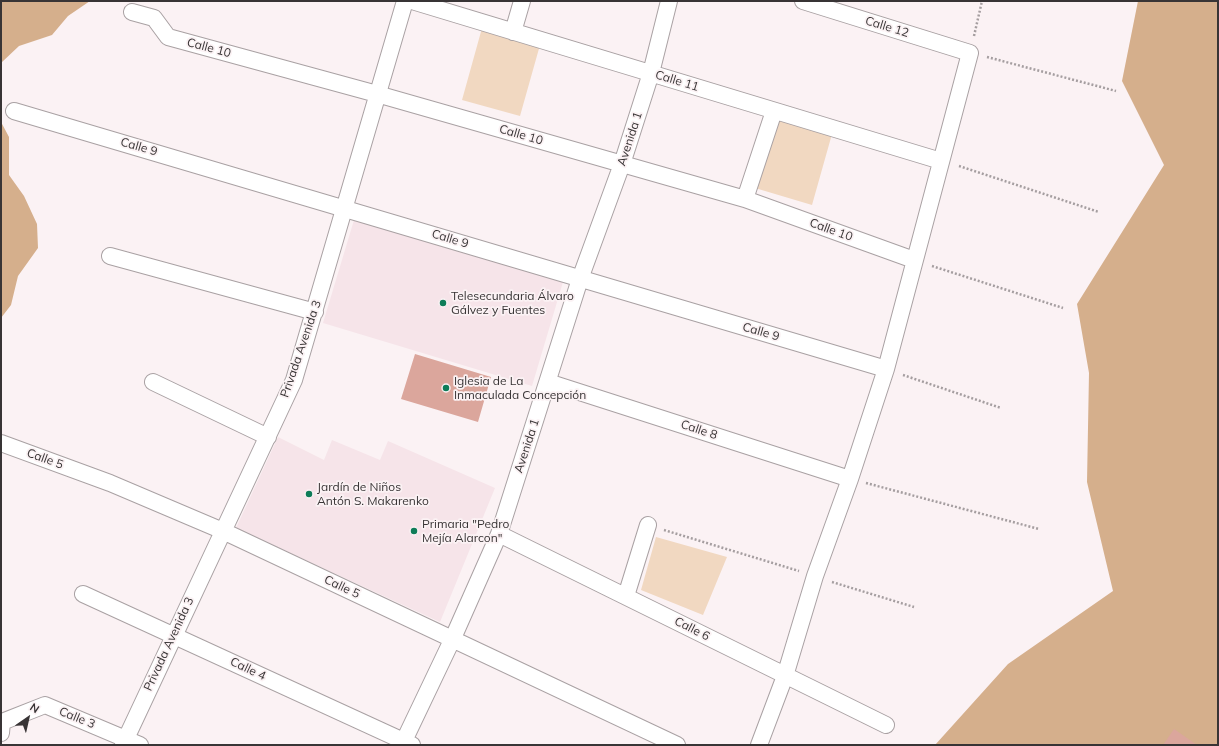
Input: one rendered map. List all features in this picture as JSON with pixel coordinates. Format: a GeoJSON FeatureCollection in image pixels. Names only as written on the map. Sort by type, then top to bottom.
{"type":"FeatureCollection","features":[{"type":"Feature","properties":{"kind":"street","name":"Privada Avenida 3"},"geometry":{"type":"LineString","coordinates":[[124,741],[294,380],[405,1]]}},
{"type":"Feature","properties":{"kind":"street","name":"Calle 11"},"geometry":{"type":"LineString","coordinates":[[412,1],[942,161]]}},
{"type":"Feature","properties":{"kind":"street"},"geometry":{"type":"LineString","coordinates":[[513,32],[522,1]]}},
{"type":"Feature","properties":{"kind":"street","name":"Avenida 1"},"geometry":{"type":"LineString","coordinates":[[406,744],[499,534],[580,279],[622,164],[651,73],[669,1]]}},
{"type":"Feature","properties":{"kind":"street","name":"Calle 12"},"geometry":{"type":"LineString","coordinates":[[804,1],[970,53]]}},
{"type":"Feature","properties":{"kind":"street","name":"Calle 10"},"geometry":{"type":"LineString","coordinates":[[132,12],[154,18],[168,37],[377,94],[745,199],[914,260]]}},
{"type":"Feature","properties":{"kind":"street"},"geometry":{"type":"LineString","coordinates":[[759,745],[786,676],[815,576],[850,479],[886,369],[970,53]]}},
{"type":"Feature","properties":{"kind":"street","name":"Calle 9"},"geometry":{"type":"LineString","coordinates":[[14,111],[345,207],[580,279],[886,369]]}},
{"type":"Feature","properties":{"kind":"street"},"geometry":{"type":"LineString","coordinates":[[745,199],[774,111]]}},
{"type":"Feature","properties":{"kind":"street"},"geometry":{"type":"LineString","coordinates":[[110,256],[315,312]]}},
{"type":"Feature","properties":{"kind":"street"},"geometry":{"type":"LineString","coordinates":[[153,382],[268,437]]}},
{"type":"Feature","properties":{"kind":"street","name":"Calle 8"},"geometry":{"type":"LineString","coordinates":[[548,382],[850,479]]}},
{"type":"Feature","properties":{"kind":"street","name":"Calle 5"},"geometry":{"type":"LineString","coordinates":[[1,443],[110,483],[223,531],[678,745]]}},
{"type":"Feature","properties":{"kind":"street"},"geometry":{"type":"LineString","coordinates":[[626,596],[648,525]]}},
{"type":"Feature","properties":{"kind":"street","name":"Calle 6"},"geometry":{"type":"LineString","coordinates":[[499,534],[886,725]]}},
{"type":"Feature","properties":{"kind":"street","name":"Calle 4"},"geometry":{"type":"LineString","coordinates":[[83,594],[406,744]]}},
{"type":"Feature","properties":{"kind":"street","name":"Calle 3"},"geometry":{"type":"LineString","coordinates":[[1,733],[2,722],[45,705],[124,741],[140,745]]}},
{"type":"Feature","properties":{"kind":"path"},"geometry":{"type":"LineString","coordinates":[[982,1],[970,53],[1116,92]]}},
{"type":"Feature","properties":{"kind":"path"},"geometry":{"type":"LineString","coordinates":[[942,161],[1099,212]]}},
{"type":"Feature","properties":{"kind":"path"},"geometry":{"type":"LineString","coordinates":[[914,260],[1063,308]]}},
{"type":"Feature","properties":{"kind":"path"},"geometry":{"type":"LineString","coordinates":[[886,369],[1001,408]]}},
{"type":"Feature","properties":{"kind":"path"},"geometry":{"type":"LineString","coordinates":[[850,479],[1039,529]]}},
{"type":"Feature","properties":{"kind":"path"},"geometry":{"type":"LineString","coordinates":[[648,525],[914,607]]}},
{"type":"Feature","properties":{"kind":"shaded area"},"geometry":{"type":"Polygon","coordinates":[[[1,1],[90,1],[68,16],[52,35],[19,46],[1,63],[1,1]]]}},
{"type":"Feature","properties":{"kind":"shaded area"},"geometry":{"type":"Polygon","coordinates":[[[1138,1],[1218,1],[1218,745],[935,745],[1008,664],[1113,591],[1087,482],[1089,373],[1077,304],[1164,165],[1122,81],[1138,1]]]}},
{"type":"Feature","properties":{"kind":"shaded area"},"geometry":{"type":"Polygon","coordinates":[[[482,28],[540,45],[520,116],[462,100],[482,28]]]}},
{"type":"Feature","properties":{"kind":"shaded area"},"geometry":{"type":"Polygon","coordinates":[[[775,118],[832,134],[812,205],[755,188],[775,118]]]}},
{"type":"Feature","properties":{"kind":"shaded area"},"geometry":{"type":"Polygon","coordinates":[[[1,122],[9,137],[9,175],[24,196],[37,224],[38,248],[18,276],[11,305],[1,318],[1,122]]]}},
{"type":"Feature","properties":{"kind":"shaded area","name":"Telesecundaria Álvaro Gálvez y Fuentes"},"geometry":{"type":"Polygon","coordinates":[[[354,220],[563,282],[532,386],[323,323],[354,220]]]}},
{"type":"Feature","properties":{"kind":"shaded area"},"geometry":{"type":"Polygon","coordinates":[[[278,437],[324,460],[332,440],[380,460],[388,441],[495,488],[440,622],[236,528],[278,437]]]}},
{"type":"Feature","properties":{"kind":"shaded area"},"geometry":{"type":"Polygon","coordinates":[[[656,537],[727,557],[703,615],[641,590],[656,537]]]}},
{"type":"Feature","properties":{"kind":"building","name":"Iglesia de La Inmaculada Concepción"},"geometry":{"type":"Polygon","coordinates":[[[415,354],[491,377],[478,422],[401,399],[415,354]]]}},
{"type":"Feature","properties":{"kind":"building"},"geometry":{"type":"Polygon","coordinates":[[[1174,729],[1197,745],[1163,745],[1174,729]]]}},
{"type":"Feature","properties":{"kind":"place","name":"Telesecundaria Álvaro Gálvez y Fuentes"},"geometry":{"type":"Point","coordinates":[443,303]}},
{"type":"Feature","properties":{"kind":"place","name":"Iglesia de La Inmaculada Concepción"},"geometry":{"type":"Point","coordinates":[446,388]}},
{"type":"Feature","properties":{"kind":"place","name":"Jardín de Niños Antón S. Makarenko"},"geometry":{"type":"Point","coordinates":[309,494]}},
{"type":"Feature","properties":{"kind":"place","name":"Primaria \"Pedro Mejía Alarcon\""},"geometry":{"type":"Point","coordinates":[414,531]}}]}
